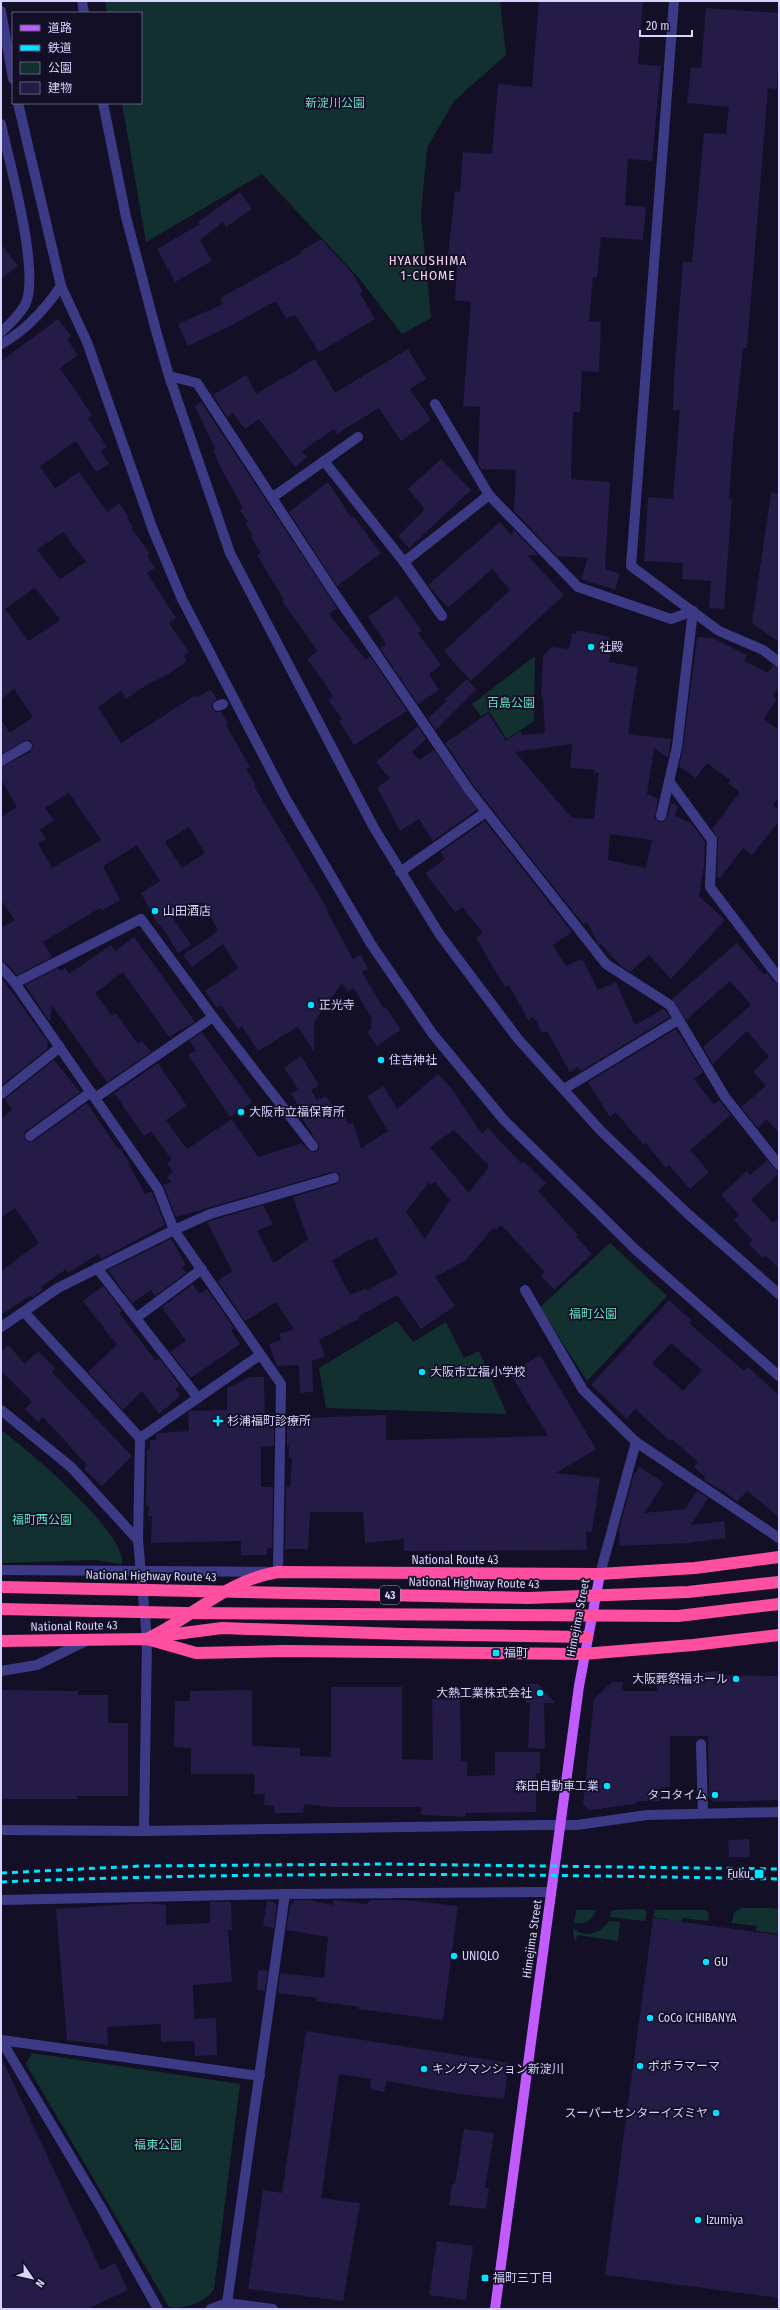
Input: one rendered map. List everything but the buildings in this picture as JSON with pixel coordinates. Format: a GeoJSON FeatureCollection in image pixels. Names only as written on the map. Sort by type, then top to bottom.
{"type":"FeatureCollection","features":[{"type":"Feature","properties":{"kind":"highway","name":"National Route 43"},"geometry":{"type":"LineString","coordinates":[[147,1638],[172,1626],[213,1597],[248,1579],[278,1572],[600,1574],[695,1568],[779,1557]]}},
{"type":"Feature","properties":{"kind":"highway","name":"National Highway Route 43"},"geometry":{"type":"LineString","coordinates":[[1,1588],[528,1598],[688,1592],[779,1582]]}},
{"type":"Feature","properties":{"kind":"highway","name":"43"},"geometry":{"type":"LineString","coordinates":[[1,1609],[296,1614],[678,1616],[779,1604]]}},
{"type":"Feature","properties":{"kind":"highway"},"geometry":{"type":"LineString","coordinates":[[147,1638],[222,1628],[402,1634],[587,1637]]}},
{"type":"Feature","properties":{"kind":"highway","name":"National Route 43"},"geometry":{"type":"LineString","coordinates":[[1,1641],[147,1638],[196,1653],[285,1651],[583,1654],[693,1645],[779,1635]]}},
{"type":"Feature","properties":{"kind":"main road","name":"Himejima Street"},"geometry":{"type":"LineString","coordinates":[[495,2309],[583,1654],[600,1574]]}},
{"type":"Feature","properties":{"kind":"street"},"geometry":{"type":"LineString","coordinates":[[82,1],[84,12]]}},
{"type":"Feature","properties":{"kind":"street"},"geometry":{"type":"LineString","coordinates":[[674,1],[631,566],[719,631],[763,650],[779,662]]}},
{"type":"Feature","properties":{"kind":"street"},"geometry":{"type":"LineString","coordinates":[[1,11],[12,73]]}},
{"type":"Feature","properties":{"kind":"street"},"geometry":{"type":"LineString","coordinates":[[18,104],[61,286],[87,342],[153,530],[182,599],[286,799],[371,944],[432,1033],[503,1119],[637,1251],[779,1376]]}},
{"type":"Feature","properties":{"kind":"street"},"geometry":{"type":"LineString","coordinates":[[102,104],[126,217],[169,376],[230,554],[374,828],[440,935],[518,1039],[601,1131],[672,1198],[779,1294]]}},
{"type":"Feature","properties":{"kind":"street"},"geometry":{"type":"LineString","coordinates":[[1,124],[24,233],[29,272],[26,304],[16,318],[1,332]]}},
{"type":"Feature","properties":{"kind":"street"},"geometry":{"type":"LineString","coordinates":[[1,344],[24,329],[50,301],[61,286]]}},
{"type":"Feature","properties":{"kind":"street"},"geometry":{"type":"LineString","coordinates":[[169,376],[197,383],[273,497],[331,588],[468,790],[606,964],[670,1005],[725,1098],[779,1165]]}},
{"type":"Feature","properties":{"kind":"street"},"geometry":{"type":"LineString","coordinates":[[435,404],[489,495],[578,587],[671,619],[693,611]]}},
{"type":"Feature","properties":{"kind":"street"},"geometry":{"type":"LineString","coordinates":[[273,497],[358,437]]}},
{"type":"Feature","properties":{"kind":"street"},"geometry":{"type":"LineString","coordinates":[[324,461],[404,562],[442,616]]}},
{"type":"Feature","properties":{"kind":"street"},"geometry":{"type":"LineString","coordinates":[[404,562],[489,495]]}},
{"type":"Feature","properties":{"kind":"street"},"geometry":{"type":"LineString","coordinates":[[661,816],[677,747],[693,611]]}},
{"type":"Feature","properties":{"kind":"street"},"geometry":{"type":"LineString","coordinates":[[1,762],[27,746]]}},
{"type":"Feature","properties":{"kind":"street"},"geometry":{"type":"LineString","coordinates":[[669,781],[712,840],[710,887],[779,978]]}},
{"type":"Feature","properties":{"kind":"street"},"geometry":{"type":"LineString","coordinates":[[400,872],[486,812]]}},
{"type":"Feature","properties":{"kind":"street"},"geometry":{"type":"LineString","coordinates":[[15,983],[141,918],[213,1017],[313,1146]]}},
{"type":"Feature","properties":{"kind":"street"},"geometry":{"type":"LineString","coordinates":[[1,967],[15,983],[158,1189],[174,1230],[281,1384],[278,1572],[1,1570]]}},
{"type":"Feature","properties":{"kind":"street"},"geometry":{"type":"LineString","coordinates":[[30,1136],[213,1017]]}},
{"type":"Feature","properties":{"kind":"street"},"geometry":{"type":"LineString","coordinates":[[564,1089],[678,1020]]}},
{"type":"Feature","properties":{"kind":"street"},"geometry":{"type":"LineString","coordinates":[[1,1094],[60,1047]]}},
{"type":"Feature","properties":{"kind":"street"},"geometry":{"type":"LineString","coordinates":[[1,1327],[58,1288],[174,1230],[210,1214],[334,1178]]}},
{"type":"Feature","properties":{"kind":"street"},"geometry":{"type":"LineString","coordinates":[[97,1268],[198,1398]]}},
{"type":"Feature","properties":{"kind":"street"},"geometry":{"type":"LineString","coordinates":[[136,1318],[202,1269]]}},
{"type":"Feature","properties":{"kind":"street"},"geometry":{"type":"LineString","coordinates":[[525,1290],[583,1390],[636,1442],[779,1538]]}},
{"type":"Feature","properties":{"kind":"street"},"geometry":{"type":"LineString","coordinates":[[24,1312],[140,1438],[138,1540],[147,1638],[144,1831]]}},
{"type":"Feature","properties":{"kind":"street"},"geometry":{"type":"LineString","coordinates":[[140,1438],[260,1355]]}},
{"type":"Feature","properties":{"kind":"street"},"geometry":{"type":"LineString","coordinates":[[1,1410],[71,1467],[138,1540]]}},
{"type":"Feature","properties":{"kind":"street"},"geometry":{"type":"LineString","coordinates":[[600,1574],[636,1442]]}},
{"type":"Feature","properties":{"kind":"street"},"geometry":{"type":"LineString","coordinates":[[1,1671],[37,1665],[90,1639]]}},
{"type":"Feature","properties":{"kind":"street"},"geometry":{"type":"LineString","coordinates":[[701,1744],[703,1813]]}},
{"type":"Feature","properties":{"kind":"street"},"geometry":{"type":"LineString","coordinates":[[1,1830],[144,1831],[560,1825],[647,1815],[779,1812]]}},
{"type":"Feature","properties":{"kind":"street"},"geometry":{"type":"LineString","coordinates":[[1,1900],[285,1894],[551,1892]]}},
{"type":"Feature","properties":{"kind":"street"},"geometry":{"type":"LineString","coordinates":[[227,2303],[285,1894]]}},
{"type":"Feature","properties":{"kind":"street"},"geometry":{"type":"LineString","coordinates":[[1,2040],[260,2076]]}},
{"type":"Feature","properties":{"kind":"street"},"geometry":{"type":"LineString","coordinates":[[1,2040],[102,2209],[158,2309]]}},
{"type":"Feature","properties":{"kind":"street"},"geometry":{"type":"LineString","coordinates":[[211,2309],[227,2303],[272,2309]]}},
{"type":"Feature","properties":{"kind":"green space","name":"新淀川公園"},"geometry":{"type":"Polygon","coordinates":[[[105,1],[500,1],[506,55],[454,101],[427,148],[421,215],[431,318],[402,334],[358,277],[262,174],[146,242],[122,104],[142,104],[142,12],[107,12],[105,1]]]}},
{"type":"Feature","properties":{"kind":"green space","name":"百島公園"},"geometry":{"type":"Polygon","coordinates":[[[535,656],[534,721],[507,739],[489,711],[481,716],[472,704],[535,656]]]}},
{"type":"Feature","properties":{"kind":"green space","name":"福町公園"},"geometry":{"type":"Polygon","coordinates":[[[610,1243],[667,1296],[587,1381],[540,1307],[610,1243]]]}},
{"type":"Feature","properties":{"kind":"green space"},"geometry":{"type":"Polygon","coordinates":[[[397,1321],[413,1342],[446,1322],[464,1358],[479,1351],[507,1414],[326,1408],[319,1368],[397,1321]]]}},
{"type":"Feature","properties":{"kind":"green space","name":"福町西公園"},"geometry":{"type":"Polygon","coordinates":[[[1,1430],[52,1473],[93,1513],[109,1533],[119,1550],[122,1564],[95,1560],[1,1563],[1,1430]]]}},
{"type":"Feature","properties":{"kind":"green space"},"geometry":{"type":"Polygon","coordinates":[[[742,1908],[779,1909],[779,1934],[756,1931],[757,1926],[732,1923],[734,1912],[742,1908]]]}},
{"type":"Feature","properties":{"kind":"green space"},"geometry":{"type":"Polygon","coordinates":[[[644,1909],[647,1912],[645,1921],[610,1917],[612,1910],[644,1909]]]}},
{"type":"Feature","properties":{"kind":"green space"},"geometry":{"type":"Polygon","coordinates":[[[576,1910],[596,1910],[593,1917],[588,1921],[574,1923],[576,1910]]]}},
{"type":"Feature","properties":{"kind":"green space"},"geometry":{"type":"Polygon","coordinates":[[[655,1910],[705,1910],[709,1913],[708,1921],[682,1918],[681,1922],[653,1917],[655,1910]]]}},
{"type":"Feature","properties":{"kind":"green space"},"geometry":{"type":"Polygon","coordinates":[[[609,1921],[620,1922],[618,1941],[577,1935],[576,1941],[574,1938],[573,1928],[588,1934],[602,1929],[609,1921]]]}},
{"type":"Feature","properties":{"kind":"green space","name":"福東公園"},"geometry":{"type":"Polygon","coordinates":[[[32,2053],[240,2084],[214,2289],[206,2298],[188,2306],[175,2308],[169,2307],[26,2064],[32,2053]]]}},
{"type":"Feature","properties":{"kind":"railway"},"geometry":{"type":"LineString","coordinates":[[1,1873],[141,1866],[386,1864],[779,1869]]}},
{"type":"Feature","properties":{"kind":"railway"},"geometry":{"type":"LineString","coordinates":[[1,1882],[195,1876],[390,1874],[779,1879]]}},
{"type":"Feature","properties":{"kind":"place","name":"社殿"},"geometry":{"type":"Point","coordinates":[591,647]}},
{"type":"Feature","properties":{"kind":"place","name":"山田酒店"},"geometry":{"type":"Point","coordinates":[155,911]}},
{"type":"Feature","properties":{"kind":"place","name":"正光寺"},"geometry":{"type":"Point","coordinates":[311,1005]}},
{"type":"Feature","properties":{"kind":"place","name":"住吉神社"},"geometry":{"type":"Point","coordinates":[381,1060]}},
{"type":"Feature","properties":{"kind":"place","name":"大阪市立福保育所"},"geometry":{"type":"Point","coordinates":[241,1112]}},
{"type":"Feature","properties":{"kind":"place","name":"大阪市立福小学校"},"geometry":{"type":"Point","coordinates":[422,1372]}},
{"type":"Feature","properties":{"kind":"place","name":"杉浦福町診療所"},"geometry":{"type":"Point","coordinates":[218,1421]}},
{"type":"Feature","properties":{"kind":"place","name":"福町"},"geometry":{"type":"Point","coordinates":[496,1653]}},
{"type":"Feature","properties":{"kind":"place","name":"大阪葬祭福ホール"},"geometry":{"type":"Point","coordinates":[736,1679]}},
{"type":"Feature","properties":{"kind":"place","name":"大熱工業株式会社"},"geometry":{"type":"Point","coordinates":[540,1693]}},
{"type":"Feature","properties":{"kind":"place","name":"森田自動車工業"},"geometry":{"type":"Point","coordinates":[607,1786]}},
{"type":"Feature","properties":{"kind":"place","name":"タコタイム"},"geometry":{"type":"Point","coordinates":[715,1795]}},
{"type":"Feature","properties":{"kind":"place","name":"Fuku"},"geometry":{"type":"Point","coordinates":[759,1874]}},
{"type":"Feature","properties":{"kind":"place","name":"UNIQLO"},"geometry":{"type":"Point","coordinates":[454,1956]}},
{"type":"Feature","properties":{"kind":"place","name":"GU"},"geometry":{"type":"Point","coordinates":[706,1962]}},
{"type":"Feature","properties":{"kind":"place","name":"CoCo ICHIBANYA"},"geometry":{"type":"Point","coordinates":[650,2018]}},
{"type":"Feature","properties":{"kind":"place","name":"ポポラマーマ"},"geometry":{"type":"Point","coordinates":[640,2066]}},
{"type":"Feature","properties":{"kind":"place","name":"キングマンション新淀川"},"geometry":{"type":"Point","coordinates":[424,2069]}},
{"type":"Feature","properties":{"kind":"place","name":"スーパーセンターイズミヤ"},"geometry":{"type":"Point","coordinates":[716,2113]}},
{"type":"Feature","properties":{"kind":"place","name":"Izumiya"},"geometry":{"type":"Point","coordinates":[698,2220]}},
{"type":"Feature","properties":{"kind":"place","name":"福町三丁目"},"geometry":{"type":"Point","coordinates":[485,2278]}},
{"type":"Feature","properties":{"kind":"district","name":"HYAKUSHIMA 1-CHOME"},"geometry":{"type":"Point","coordinates":[428,268]}}]}
